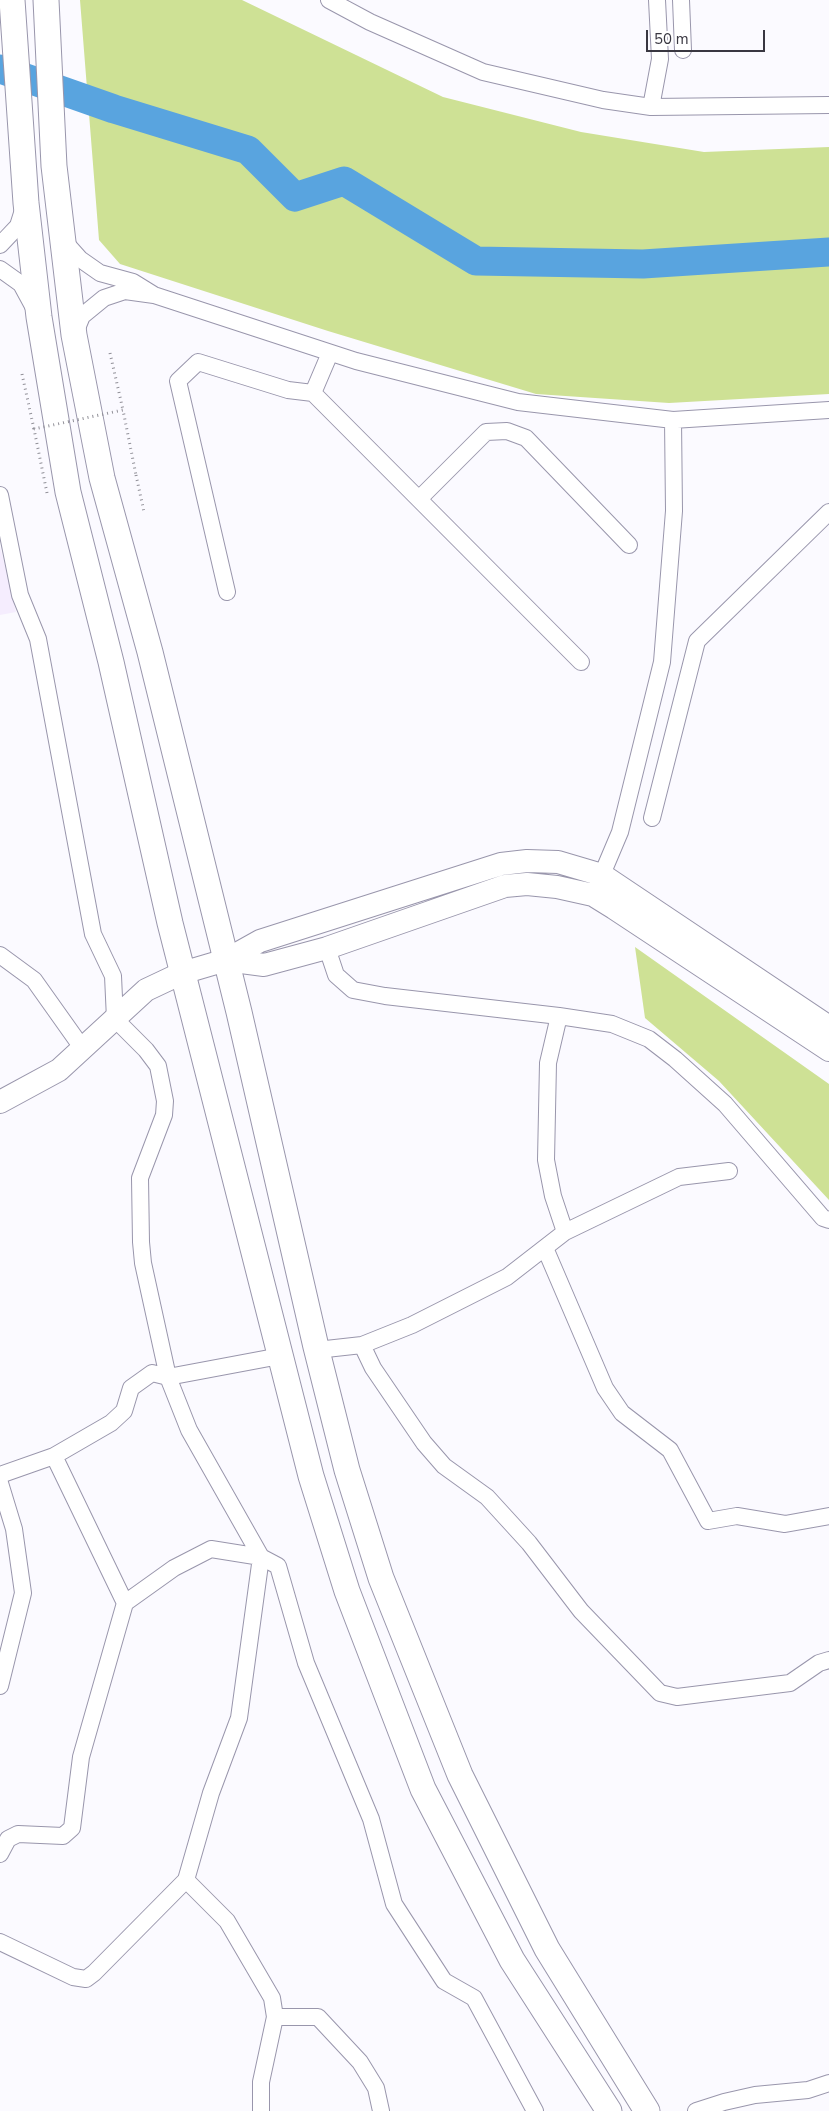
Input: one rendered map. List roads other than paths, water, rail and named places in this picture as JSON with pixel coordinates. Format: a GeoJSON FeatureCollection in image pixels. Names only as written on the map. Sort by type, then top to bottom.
{"type":"FeatureCollection","features":[{"type":"Feature","properties":{"kind":"main road"},"geometry":{"type":"LineString","coordinates":[[12,6],[26,203],[39,317],[68,492],[111,662],[182,973],[311,1476],[348,1591],[423,1789],[512,1960],[609,2111]]}},
{"type":"Feature","properties":{"kind":"main road"},"geometry":{"type":"LineString","coordinates":[[46,10],[54,166],[74,335],[102,478],[150,652],[226,960],[347,1470],[381,1578],[460,1775],[547,1949],[648,2111]]}},
{"type":"Feature","properties":{"kind":"main road"},"geometry":{"type":"LineString","coordinates":[[0,1102],[59,1070],[83,1050],[146,990],[182,973],[226,960],[260,941],[501,864],[527,861],[558,862],[829,1027]]}},
{"type":"Feature","properties":{"kind":"main road"},"geometry":{"type":"LineString","coordinates":[[226,960],[264,965],[327,948],[506,886],[527,884],[557,887],[597,885],[829,1050]]}},
{"type":"Feature","properties":{"kind":"street"},"geometry":{"type":"LineString","coordinates":[[329,0],[370,22],[483,72],[603,100],[651,107],[829,104]]}},
{"type":"Feature","properties":{"kind":"street"},"geometry":{"type":"LineString","coordinates":[[651,107],[660,59],[657,0]]}},
{"type":"Feature","properties":{"kind":"street"},"geometry":{"type":"LineString","coordinates":[[681,0],[684,50]]}},
{"type":"Feature","properties":{"kind":"street"},"geometry":{"type":"LineString","coordinates":[[0,245],[18,226],[26,203]]}},
{"type":"Feature","properties":{"kind":"street"},"geometry":{"type":"LineString","coordinates":[[63,240],[80,259],[100,273],[133,282],[154,295]]}},
{"type":"Feature","properties":{"kind":"street"},"geometry":{"type":"LineString","coordinates":[[0,269],[21,284],[39,317]]}},
{"type":"Feature","properties":{"kind":"street"},"geometry":{"type":"LineString","coordinates":[[74,335],[82,316],[104,298],[125,291],[154,295],[330,354],[518,402],[674,420],[829,410]]}},
{"type":"Feature","properties":{"kind":"street"},"geometry":{"type":"LineString","coordinates":[[313,393],[330,354]]}},
{"type":"Feature","properties":{"kind":"street"},"geometry":{"type":"LineString","coordinates":[[227,592],[178,381],[198,362],[288,390],[313,393],[581,662]]}},
{"type":"Feature","properties":{"kind":"street"},"geometry":{"type":"LineString","coordinates":[[597,885],[620,832],[662,662],[674,511],[674,420]]}},
{"type":"Feature","properties":{"kind":"street"},"geometry":{"type":"LineString","coordinates":[[419,499],[486,432],[507,431],[526,438],[629,545]]}},
{"type":"Feature","properties":{"kind":"street"},"geometry":{"type":"LineString","coordinates":[[0,495],[20,595],[38,639],[93,934],[113,976],[116,1019],[146,1050],[158,1066],[165,1100],[164,1115],[140,1178],[142,1256],[168,1377],[189,1430],[261,1557],[239,1718],[211,1793],[186,1880],[86,1979],[73,1977],[0,1942]]}},
{"type":"Feature","properties":{"kind":"street"},"geometry":{"type":"LineString","coordinates":[[652,818],[697,641],[826,522]]}},
{"type":"Feature","properties":{"kind":"street"},"geometry":{"type":"LineString","coordinates":[[327,948],[336,975],[353,990],[385,996],[612,1024],[649,1039],[675,1059],[725,1104],[823,1218],[829,1220]]}},
{"type":"Feature","properties":{"kind":"street"},"geometry":{"type":"LineString","coordinates":[[0,955],[34,980],[83,1050]]}},
{"type":"Feature","properties":{"kind":"street"},"geometry":{"type":"LineString","coordinates":[[559,1016],[548,1063],[546,1160],[553,1196],[565,1232]]}},
{"type":"Feature","properties":{"kind":"street"},"geometry":{"type":"LineString","coordinates":[[317,1350],[362,1345],[412,1325],[507,1278],[565,1232],[679,1176],[729,1172]]}},
{"type":"Feature","properties":{"kind":"street"},"geometry":{"type":"LineString","coordinates":[[545,1248],[605,1388],[622,1413],[670,1450],[708,1521],[737,1516],[785,1524],[829,1516]]}},
{"type":"Feature","properties":{"kind":"street"},"geometry":{"type":"LineString","coordinates":[[362,1345],[373,1368],[424,1443],[444,1466],[487,1496],[529,1543],[581,1611],[660,1693],[677,1697],[790,1682],[819,1663],[829,1660]]}},
{"type":"Feature","properties":{"kind":"street"},"geometry":{"type":"LineString","coordinates":[[0,1475],[54,1456],[111,1423],[124,1411],[131,1388],[152,1373],[168,1377],[280,1356]]}},
{"type":"Feature","properties":{"kind":"street"},"geometry":{"type":"LineString","coordinates":[[54,1456],[125,1603]]}},
{"type":"Feature","properties":{"kind":"street"},"geometry":{"type":"LineString","coordinates":[[0,1483],[7,1527],[22,1593],[0,1686]]}},
{"type":"Feature","properties":{"kind":"street"},"geometry":{"type":"LineString","coordinates":[[0,1854],[8,1839],[18,1834],[63,1836],[72,1828],[81,1757],[125,1603],[174,1568],[211,1549],[261,1557],[278,1566],[306,1663],[371,1820],[394,1904],[444,1981],[474,1998],[535,2111]]}},
{"type":"Feature","properties":{"kind":"street"},"geometry":{"type":"LineString","coordinates":[[186,1880],[227,1921],[272,1998],[275,2017],[261,2082],[261,2111]]}},
{"type":"Feature","properties":{"kind":"street"},"geometry":{"type":"LineString","coordinates":[[275,2017],[318,2017],[360,2062],[376,2088],[381,2111]]}},
{"type":"Feature","properties":{"kind":"street"},"geometry":{"type":"LineString","coordinates":[[696,2111],[756,2095],[808,2090],[829,2082]]}},
{"type":"Feature","properties":{"kind":"waterway"},"geometry":{"type":"LineString","coordinates":[[0,69],[114,109],[248,150],[295,197],[344,181],[476,261],[643,264],[829,252]]}}]}
